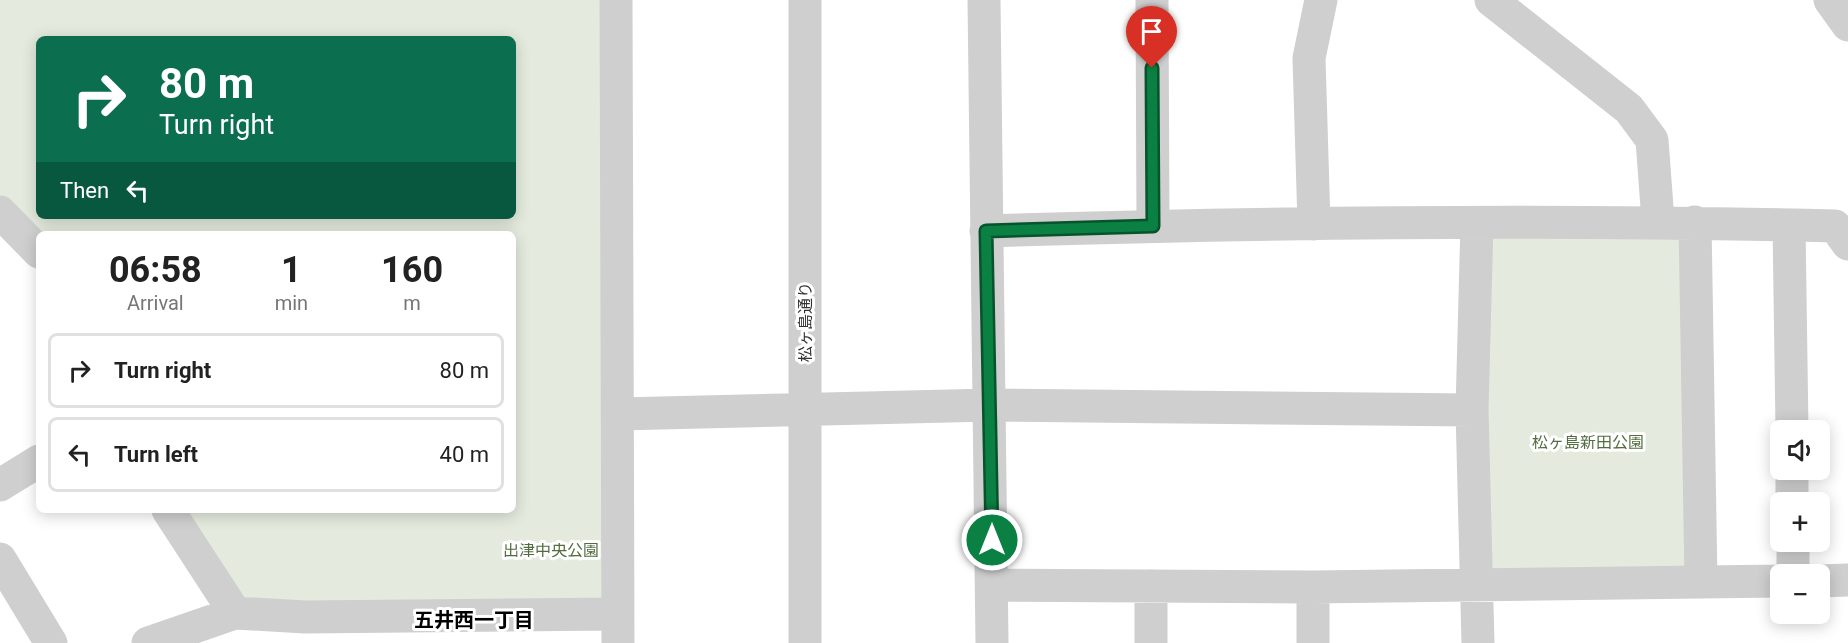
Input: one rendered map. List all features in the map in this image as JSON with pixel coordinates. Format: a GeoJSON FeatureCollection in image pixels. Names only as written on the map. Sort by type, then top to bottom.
{"type":"FeatureCollection","features":[{"type":"Feature","properties":{"kind":"street"},"geometry":{"type":"LineString","coordinates":[[148,643],[235,613],[305,630],[618,629],[616,0]]}},
{"type":"Feature","properties":{"kind":"street","name":"松ヶ島通り"},"geometry":{"type":"LineString","coordinates":[[805,0],[805,643]]}},
{"type":"Feature","properties":{"kind":"street"},"geometry":{"type":"LineString","coordinates":[[984,0],[986,231],[991,405],[992,643]]}},
{"type":"Feature","properties":{"kind":"street"},"geometry":{"type":"LineString","coordinates":[[1152,0],[1153,226]]}},
{"type":"Feature","properties":{"kind":"street"},"geometry":{"type":"LineString","coordinates":[[1314,224],[1309,57],[1321,0]]}},
{"type":"Feature","properties":{"kind":"street"},"geometry":{"type":"LineString","coordinates":[[1510,6],[1629,109],[1652,140],[1658,221]]}},
{"type":"Feature","properties":{"kind":"street"},"geometry":{"type":"LineString","coordinates":[[0,212],[36,249]]}},
{"type":"Feature","properties":{"kind":"street"},"geometry":{"type":"LineString","coordinates":[[986,231],[1153,226],[1658,221],[1835,226],[1848,244]]}},
{"type":"Feature","properties":{"kind":"street"},"geometry":{"type":"LineString","coordinates":[[1695,222],[1701,582]]}},
{"type":"Feature","properties":{"kind":"street"},"geometry":{"type":"LineString","coordinates":[[1477,223],[1472,410],[1478,643]]}},
{"type":"Feature","properties":{"kind":"street"},"geometry":{"type":"LineString","coordinates":[[1789,225],[1791,420]]}},
{"type":"Feature","properties":{"kind":"street"},"geometry":{"type":"LineString","coordinates":[[619,414],[991,405],[1472,410]]}},
{"type":"Feature","properties":{"kind":"street"},"geometry":{"type":"LineString","coordinates":[[0,485],[36,463]]}},
{"type":"Feature","properties":{"kind":"street"},"geometry":{"type":"LineString","coordinates":[[170,513],[235,613]]}},
{"type":"Feature","properties":{"kind":"street"},"geometry":{"type":"LineString","coordinates":[[0,559],[51,643]]}},
{"type":"Feature","properties":{"kind":"street"},"geometry":{"type":"LineString","coordinates":[[1830,581],[1848,580]]}},
{"type":"Feature","properties":{"kind":"street"},"geometry":{"type":"LineString","coordinates":[[992,585],[1312,587],[1770,581]]}},
{"type":"Feature","properties":{"kind":"street"},"geometry":{"type":"LineString","coordinates":[[1151,586],[1151,643]]}},
{"type":"Feature","properties":{"kind":"street"},"geometry":{"type":"LineString","coordinates":[[1312,587],[1313,643]]}},
{"type":"Feature","properties":{"kind":"green space","name":"出津中央公園"},"geometry":{"type":"Polygon","coordinates":[[[0,0],[601,0],[607,593],[599,606],[247,602],[186,513],[516,513],[516,231],[40,231],[0,195],[0,0]]]}},
{"type":"Feature","properties":{"kind":"green space","name":"松ヶ島新田公園"},"geometry":{"type":"Polygon","coordinates":[[[1695,222],[1701,582],[1478,584],[1477,223],[1695,222]]]}},
{"type":"Feature","properties":{"kind":"district","name":"五井西一丁目"},"geometry":{"type":"Point","coordinates":[474,620]}},
{"type":"Feature","properties":{"kind":"route"},"geometry":{"type":"LineString","coordinates":[[992,540],[986,231],[1153,226],[1152,68]]}}]}
